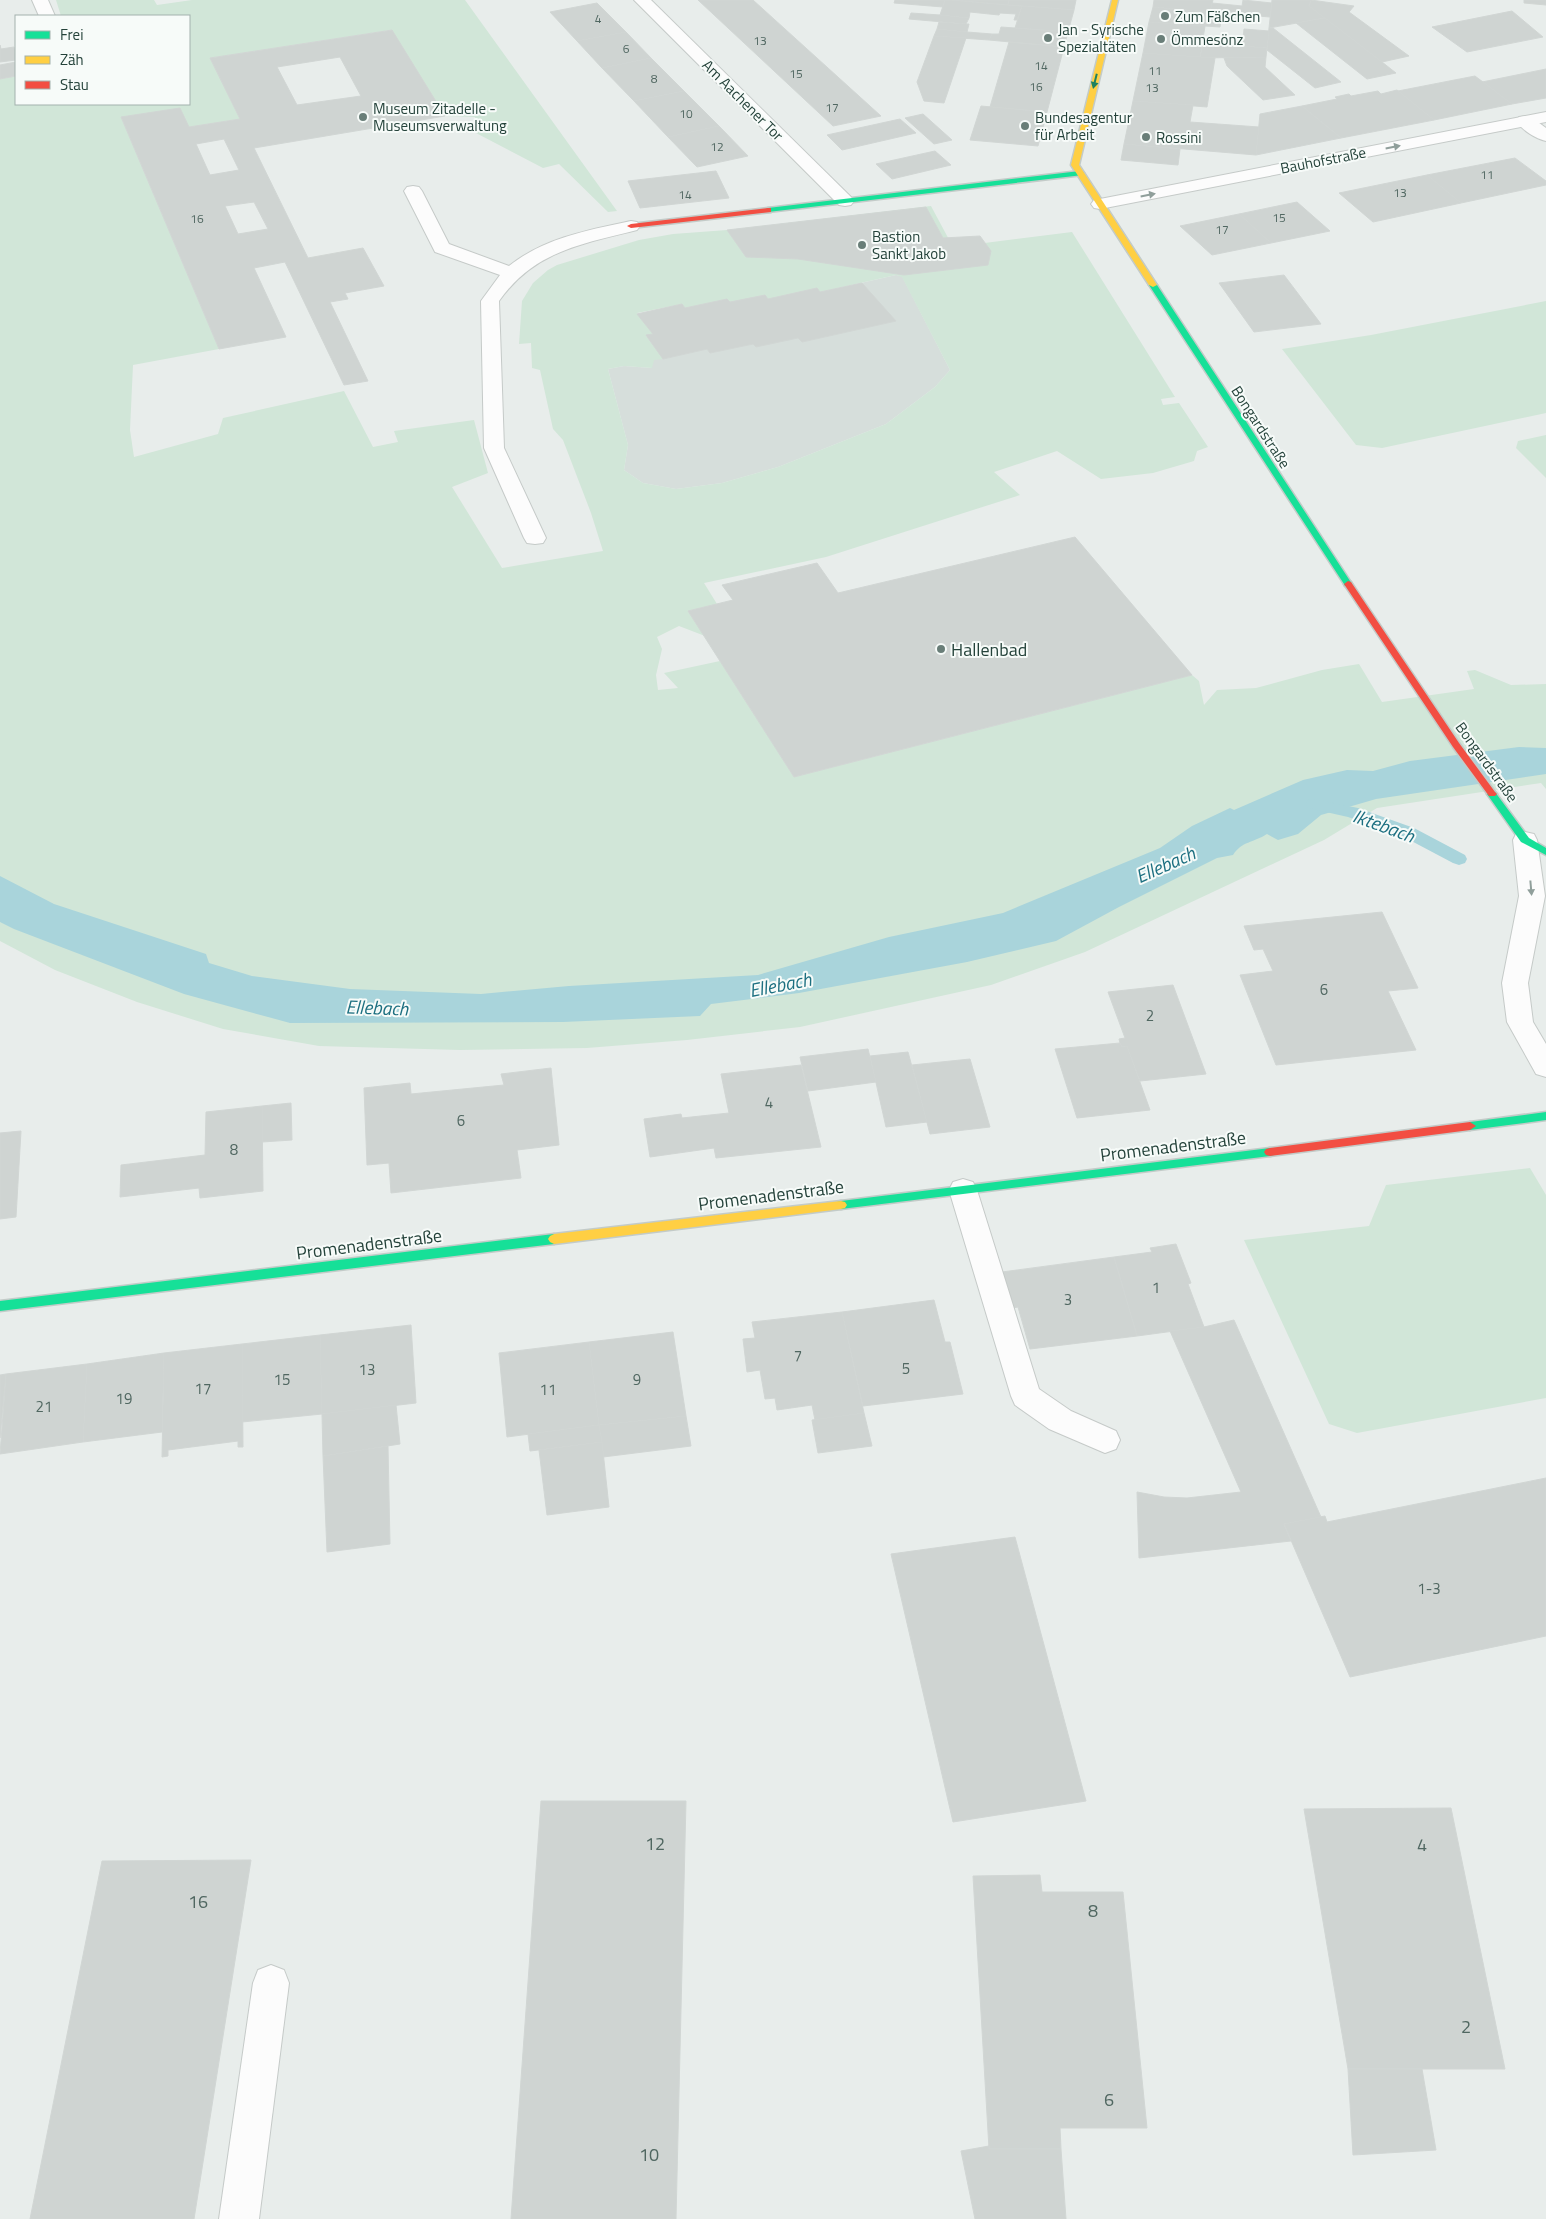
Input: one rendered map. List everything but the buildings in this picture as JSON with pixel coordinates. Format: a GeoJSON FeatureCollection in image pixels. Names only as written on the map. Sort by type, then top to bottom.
{"type":"FeatureCollection","features":[{"type":"Feature","properties":{"kind":"street"},"geometry":{"type":"LineString","coordinates":[[40,0],[47,15]]}},
{"type":"Feature","properties":{"kind":"street","name":"Am Aachener Tor"},"geometry":{"type":"LineString","coordinates":[[642,0],[845,201]]}},
{"type":"Feature","properties":{"kind":"street","name":"Bongardstraße"},"geometry":{"type":"LineString","coordinates":[[1115,0],[1075,165],[1278,480],[1456,745],[1498,802],[1536,846]]}},
{"type":"Feature","properties":{"kind":"street","name":"Bauhofstraße"},"geometry":{"type":"LineString","coordinates":[[1100,204],[1546,117]]}},
{"type":"Feature","properties":{"kind":"street"},"geometry":{"type":"LineString","coordinates":[[1525,121],[1546,136]]}},
{"type":"Feature","properties":{"kind":"street"},"geometry":{"type":"LineString","coordinates":[[535,538],[494,448],[490,301],[500,283],[511,273],[546,250],[596,234],[631,226],[1080,173]]}},
{"type":"Feature","properties":{"kind":"street"},"geometry":{"type":"LineString","coordinates":[[413,191],[442,248],[511,273]]}},
{"type":"Feature","properties":{"kind":"street"},"geometry":{"type":"LineString","coordinates":[[1536,846],[1532,896],[1520,948],[1515,983],[1520,1022],[1546,1066]]}},
{"type":"Feature","properties":{"kind":"street"},"geometry":{"type":"LineString","coordinates":[[1520,948],[1546,928]]}},
{"type":"Feature","properties":{"kind":"street","name":"Promenadenstraße"},"geometry":{"type":"LineString","coordinates":[[0,1306],[1185,1163],[1546,1116]]}},
{"type":"Feature","properties":{"kind":"street"},"geometry":{"type":"LineString","coordinates":[[963,1190],[1026,1396],[1060,1420],[1105,1440]]}},
{"type":"Feature","properties":{"kind":"street"},"geometry":{"type":"LineString","coordinates":[[239,2219],[271,1983]]}},
{"type":"Feature","properties":{"kind":"shaded area"},"geometry":{"type":"Polygon","coordinates":[[[896,275],[902,276],[950,370],[935,387],[886,424],[778,467],[722,483],[676,489],[643,483],[624,470],[628,445],[608,369],[624,366],[652,368],[646,335],[637,314],[682,304],[685,308],[727,299],[765,295],[768,298],[817,288],[821,292],[896,275]]]}},
{"type":"Feature","properties":{"kind":"green space"},"geometry":{"type":"Polygon","coordinates":[[[56,0],[154,0],[157,5],[192,0],[465,0],[617,211],[608,212],[559,164],[543,168],[476,133],[475,117],[445,116],[391,30],[210,58],[240,119],[189,127],[121,117],[219,349],[133,365],[130,430],[134,457],[218,434],[223,418],[344,391],[373,447],[398,442],[394,431],[474,420],[488,473],[452,487],[502,568],[603,551],[591,513],[563,440],[553,429],[540,370],[532,368],[531,343],[519,344],[522,301],[533,283],[548,270],[557,265],[639,240],[673,234],[727,230],[931,206],[953,247],[1072,232],[1175,397],[1161,399],[1163,405],[1179,403],[1208,447],[1197,451],[1194,461],[1153,473],[1101,479],[1057,451],[994,472],[1020,495],[826,557],[704,583],[717,604],[688,611],[705,636],[679,626],[657,637],[662,649],[656,675],[658,690],[678,688],[664,673],[720,661],[794,777],[1192,675],[1199,681],[1204,705],[1217,690],[1256,688],[1322,670],[1359,664],[1382,702],[1474,689],[1467,671],[1475,670],[1511,685],[1546,684],[1546,789],[1541,783],[1377,808],[1324,840],[1085,952],[991,985],[800,1027],[687,1040],[587,1048],[460,1050],[319,1046],[223,1029],[137,1002],[55,970],[0,941],[0,79],[15,76],[15,105],[190,105],[190,15],[61,15],[56,0]],[[896,275],[820,292],[817,288],[768,299],[764,295],[730,302],[727,299],[685,308],[682,304],[637,313],[653,334],[646,336],[663,359],[654,360],[652,368],[624,366],[608,369],[628,445],[624,470],[643,483],[676,489],[722,483],[778,467],[886,424],[935,387],[950,370],[902,277],[896,275]]]}},
{"type":"Feature","properties":{"kind":"green space"},"geometry":{"type":"Polygon","coordinates":[[[1546,301],[1546,413],[1382,448],[1356,445],[1282,349],[1371,335],[1546,301]]]}},
{"type":"Feature","properties":{"kind":"green space"},"geometry":{"type":"Polygon","coordinates":[[[1546,435],[1546,478],[1516,448],[1518,441],[1546,435]]]}},
{"type":"Feature","properties":{"kind":"green space"},"geometry":{"type":"Polygon","coordinates":[[[1530,1168],[1546,1195],[1546,1398],[1357,1433],[1329,1424],[1244,1240],[1369,1226],[1386,1185],[1530,1168]]]}},
{"type":"Feature","properties":{"kind":"water","name":"Ellebach"},"geometry":{"type":"Polygon","coordinates":[[[1519,747],[1546,748],[1546,774],[1376,799],[1321,815],[1298,834],[1278,840],[1267,834],[1240,847],[1233,855],[1217,858],[1056,941],[967,962],[799,993],[711,1004],[700,1016],[563,1022],[290,1023],[184,994],[0,922],[0,876],[54,904],[206,954],[209,963],[252,976],[350,989],[481,994],[569,986],[758,975],[889,937],[1003,913],[1160,848],[1192,826],[1230,808],[1234,810],[1303,780],[1347,770],[1373,771],[1410,761],[1519,747]]]}},
{"type":"Feature","properties":{"kind":"waterway","name":"Iktebach"},"geometry":{"type":"LineString","coordinates":[[1314,804],[1352,812],[1408,832],[1459,859]]}},
{"type":"Feature","properties":{"kind":"traffic: fast"},"geometry":{"type":"LineString","coordinates":[[768,210],[1080,173]]}},
{"type":"Feature","properties":{"kind":"traffic: fast"},"geometry":{"type":"LineString","coordinates":[[1153,285],[1348,584]]}},
{"type":"Feature","properties":{"kind":"traffic: fast"},"geometry":{"type":"LineString","coordinates":[[1492,794],[1525,840],[1546,852]]}},
{"type":"Feature","properties":{"kind":"traffic: fast"},"geometry":{"type":"LineString","coordinates":[[1470,1126],[1546,1116]]}},
{"type":"Feature","properties":{"kind":"traffic: fast"},"geometry":{"type":"LineString","coordinates":[[841,1205],[1270,1152]]}},
{"type":"Feature","properties":{"kind":"traffic: fast"},"geometry":{"type":"LineString","coordinates":[[0,1306],[554,1239]]}},
{"type":"Feature","properties":{"kind":"traffic: slow"},"geometry":{"type":"LineString","coordinates":[[1115,0],[1075,165],[1153,285]]}},
{"type":"Feature","properties":{"kind":"traffic: slow"},"geometry":{"type":"LineString","coordinates":[[554,1239],[841,1205]]}},
{"type":"Feature","properties":{"kind":"traffic: jam"},"geometry":{"type":"LineString","coordinates":[[631,226],[768,210]]}},
{"type":"Feature","properties":{"kind":"traffic: jam"},"geometry":{"type":"LineString","coordinates":[[1348,584],[1456,745],[1492,794]]}},
{"type":"Feature","properties":{"kind":"traffic: jam"},"geometry":{"type":"LineString","coordinates":[[1270,1152],[1470,1126]]}},
{"type":"Feature","properties":{"kind":"place","name":"Zum Fäßchen"},"geometry":{"type":"Point","coordinates":[1165,16]}},
{"type":"Feature","properties":{"kind":"place","name":"Jan - Syrische Spezialtäten"},"geometry":{"type":"Point","coordinates":[1048,38]}},
{"type":"Feature","properties":{"kind":"place","name":"Ömmesönz"},"geometry":{"type":"Point","coordinates":[1161,39]}},
{"type":"Feature","properties":{"kind":"place","name":"Museum Zitadelle - Museumsverwaltung"},"geometry":{"type":"Point","coordinates":[363,117]}},
{"type":"Feature","properties":{"kind":"place","name":"Bundesagentur für Arbeit"},"geometry":{"type":"Point","coordinates":[1025,126]}},
{"type":"Feature","properties":{"kind":"place","name":"Rossini"},"geometry":{"type":"Point","coordinates":[1146,137]}},
{"type":"Feature","properties":{"kind":"place","name":"Bastion Sankt Jakob"},"geometry":{"type":"Point","coordinates":[862,245]}},
{"type":"Feature","properties":{"kind":"place","name":"Hallenbad"},"geometry":{"type":"Point","coordinates":[941,649]}}]}
